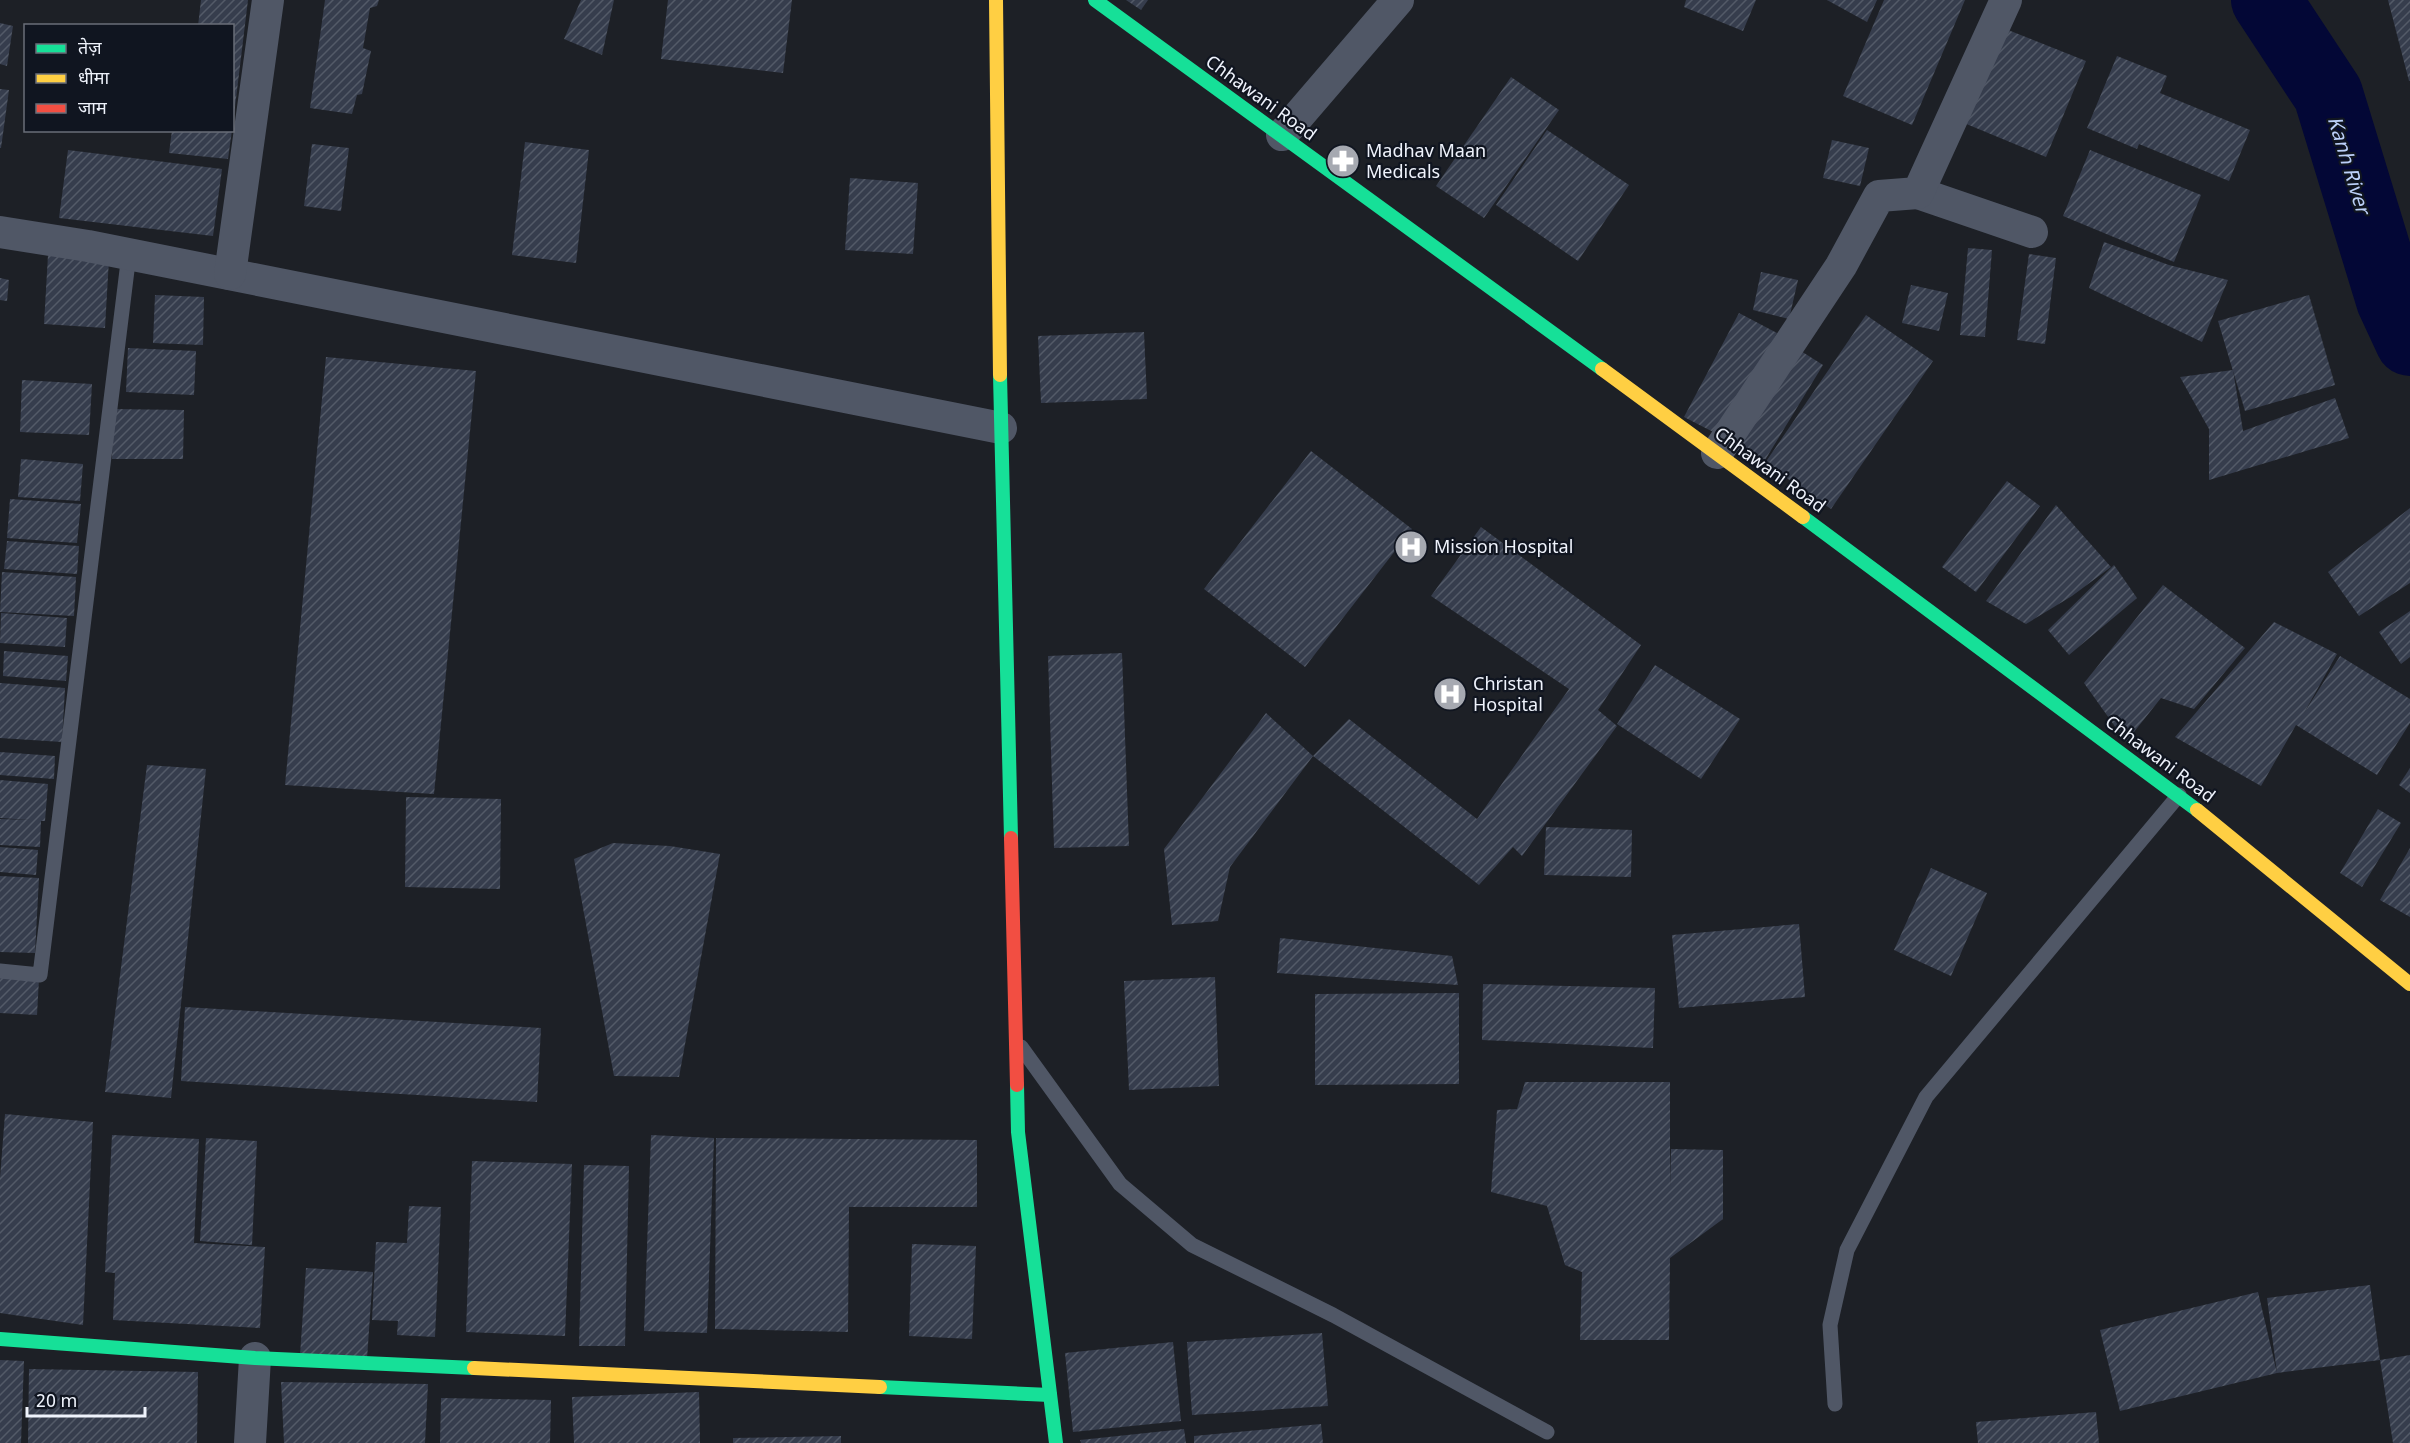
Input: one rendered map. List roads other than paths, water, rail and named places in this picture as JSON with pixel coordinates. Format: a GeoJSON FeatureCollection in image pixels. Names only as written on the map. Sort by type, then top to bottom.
{"type":"FeatureCollection","features":[{"type":"Feature","properties":{"kind":"street"},"geometry":{"type":"LineString","coordinates":[[230,274],[268,0]]}},
{"type":"Feature","properties":{"kind":"street"},"geometry":{"type":"LineString","coordinates":[[996,0],[1000,428],[1018,1132],[1056,1443]]}},
{"type":"Feature","properties":{"kind":"street","name":"Chhawani Road"},"geometry":{"type":"LineString","coordinates":[[1095,0],[1717,453],[2179,795],[2410,984]]}},
{"type":"Feature","properties":{"kind":"street"},"geometry":{"type":"LineString","coordinates":[[1282,135],[1398,0]]}},
{"type":"Feature","properties":{"kind":"street"},"geometry":{"type":"LineString","coordinates":[[1918,193],[2006,0]]}},
{"type":"Feature","properties":{"kind":"street"},"geometry":{"type":"LineString","coordinates":[[1717,453],[1840,266],[1880,196],[1918,193],[2032,232]]}},
{"type":"Feature","properties":{"kind":"street"},"geometry":{"type":"LineString","coordinates":[[0,232],[129,254],[1000,428]]}},
{"type":"Feature","properties":{"kind":"street"},"geometry":{"type":"LineString","coordinates":[[0,1340],[255,1358],[1050,1395]]}},
{"type":"Feature","properties":{"kind":"street"},"geometry":{"type":"LineString","coordinates":[[250,1443],[255,1358]]}},
{"type":"Feature","properties":{"kind":"lane"},"geometry":{"type":"LineString","coordinates":[[0,971],[40,975],[129,254]]}},
{"type":"Feature","properties":{"kind":"lane"},"geometry":{"type":"LineString","coordinates":[[1835,1404],[1830,1325],[1847,1250],[1926,1097],[2179,795]]}},
{"type":"Feature","properties":{"kind":"lane"},"geometry":{"type":"LineString","coordinates":[[1016,1039],[1120,1184],[1192,1245],[1333,1315],[1547,1432]]}},
{"type":"Feature","properties":{"kind":"waterway","name":"Kanh River"},"geometry":{"type":"LineString","coordinates":[[2266,0],[2328,94],[2391,300],[2410,341]]}},
{"type":"Feature","properties":{"kind":"place","name":"Madhav Maan Medicals"},"geometry":{"type":"Point","coordinates":[1343,161]}},
{"type":"Feature","properties":{"kind":"place","name":"Mission Hospital"},"geometry":{"type":"Point","coordinates":[1411,547]}},
{"type":"Feature","properties":{"kind":"place","name":"Christan Hospital"},"geometry":{"type":"Point","coordinates":[1450,694]}}]}
